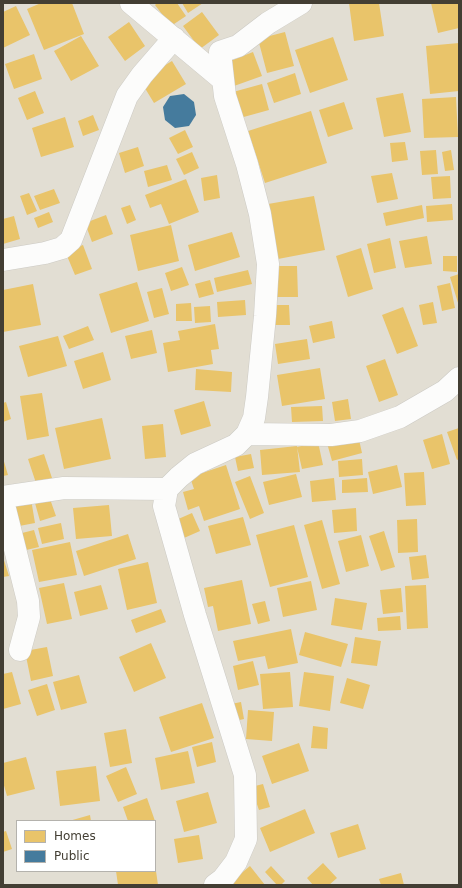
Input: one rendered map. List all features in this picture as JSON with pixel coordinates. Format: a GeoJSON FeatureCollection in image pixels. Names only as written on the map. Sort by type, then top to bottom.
{"type":"FeatureCollection","features":[{"type":"Feature","properties":{"kind":"street"},"geometry":{"type":"LineString","coordinates":[[131,3],[222,79]]}},
{"type":"Feature","properties":{"kind":"street"},"geometry":{"type":"LineString","coordinates":[[215,885],[236,862],[246,839],[245,775],[195,615],[164,506],[167,488],[195,464],[236,445],[247,434],[254,418],[257,397],[266,316],[268,264],[260,214],[247,164],[225,96],[220,52],[238,46],[268,23],[301,3]]}},
{"type":"Feature","properties":{"kind":"street"},"geometry":{"type":"LineString","coordinates":[[3,260],[45,253],[62,248],[71,240],[127,96],[142,75],[174,38]]}},
{"type":"Feature","properties":{"kind":"street"},"geometry":{"type":"LineString","coordinates":[[247,434],[331,436],[360,432],[400,417],[444,391],[459,378]]}},
{"type":"Feature","properties":{"kind":"street"},"geometry":{"type":"LineString","coordinates":[[3,497],[64,488],[167,488]]}},
{"type":"Feature","properties":{"kind":"street"},"geometry":{"type":"LineString","coordinates":[[3,501],[28,601],[29,617],[20,650]]}},
{"type":"Feature","properties":{"kind":"shaded area"},"geometry":{"type":"Polygon","coordinates":[[[3,3],[459,3],[459,885],[3,885],[3,3]]]}},
{"type":"Feature","properties":{"kind":"building: Homes"},"geometry":{"type":"Polygon","coordinates":[[[41,3],[72,3],[84,34],[44,50],[27,9],[41,3]]]}},
{"type":"Feature","properties":{"kind":"building: Homes"},"geometry":{"type":"Polygon","coordinates":[[[157,3],[177,3],[186,16],[171,26],[155,5],[157,3]]]}},
{"type":"Feature","properties":{"kind":"building: Homes"},"geometry":{"type":"Polygon","coordinates":[[[182,3],[203,3],[188,13],[182,3]]]}},
{"type":"Feature","properties":{"kind":"building: Homes"},"geometry":{"type":"Polygon","coordinates":[[[349,3],[379,3],[384,36],[354,41],[349,3]]]}},
{"type":"Feature","properties":{"kind":"building: Homes"},"geometry":{"type":"Polygon","coordinates":[[[431,3],[459,3],[459,28],[438,33],[431,3]]]}},
{"type":"Feature","properties":{"kind":"building: Homes"},"geometry":{"type":"Polygon","coordinates":[[[16,6],[30,35],[3,48],[3,12],[16,6]]]}},
{"type":"Feature","properties":{"kind":"building: Homes"},"geometry":{"type":"Polygon","coordinates":[[[202,12],[219,35],[200,49],[183,26],[202,12]]]}},
{"type":"Feature","properties":{"kind":"building: Homes"},"geometry":{"type":"Polygon","coordinates":[[[129,22],[145,46],[125,61],[108,37],[129,22]]]}},
{"type":"Feature","properties":{"kind":"building: Homes"},"geometry":{"type":"Polygon","coordinates":[[[285,32],[294,66],[267,73],[258,39],[285,32]]]}},
{"type":"Feature","properties":{"kind":"building: Homes"},"geometry":{"type":"Polygon","coordinates":[[[81,36],[99,66],[71,81],[54,51],[81,36]]]}},
{"type":"Feature","properties":{"kind":"building: Homes"},"geometry":{"type":"Polygon","coordinates":[[[333,37],[348,80],[310,93],[295,50],[333,37]]]}},
{"type":"Feature","properties":{"kind":"building: Homes"},"geometry":{"type":"Polygon","coordinates":[[[459,43],[459,91],[430,94],[426,46],[459,43]]]}},
{"type":"Feature","properties":{"kind":"building: Homes"},"geometry":{"type":"Polygon","coordinates":[[[253,52],[262,76],[234,86],[225,63],[253,52]]]}},
{"type":"Feature","properties":{"kind":"building: Homes"},"geometry":{"type":"Polygon","coordinates":[[[34,54],[42,79],[14,89],[5,64],[34,54]]]}},
{"type":"Feature","properties":{"kind":"building: Homes"},"geometry":{"type":"Polygon","coordinates":[[[172,61],[186,84],[154,103],[140,80],[172,61]]]}},
{"type":"Feature","properties":{"kind":"building: Homes"},"geometry":{"type":"Polygon","coordinates":[[[295,73],[301,94],[274,103],[267,83],[295,73]]]}},
{"type":"Feature","properties":{"kind":"building: Homes"},"geometry":{"type":"Polygon","coordinates":[[[262,84],[269,110],[240,118],[233,92],[262,84]]]}},
{"type":"Feature","properties":{"kind":"building: Homes"},"geometry":{"type":"Polygon","coordinates":[[[35,91],[44,113],[27,120],[18,98],[35,91]]]}},
{"type":"Feature","properties":{"kind":"building: Homes"},"geometry":{"type":"Polygon","coordinates":[[[403,93],[411,132],[384,137],[376,98],[403,93]]]}},
{"type":"Feature","properties":{"kind":"building: Homes"},"geometry":{"type":"Polygon","coordinates":[[[456,97],[458,137],[424,138],[422,99],[456,97]]]}},
{"type":"Feature","properties":{"kind":"building: Homes"},"geometry":{"type":"Polygon","coordinates":[[[344,102],[353,129],[328,137],[319,110],[344,102]]]}},
{"type":"Feature","properties":{"kind":"building: Homes"},"geometry":{"type":"Polygon","coordinates":[[[311,111],[327,163],[265,183],[248,131],[311,111]]]}},
{"type":"Feature","properties":{"kind":"building: Homes"},"geometry":{"type":"Polygon","coordinates":[[[93,115],[99,130],[83,136],[78,121],[93,115]]]}},
{"type":"Feature","properties":{"kind":"building: Homes"},"geometry":{"type":"Polygon","coordinates":[[[65,117],[74,147],[41,157],[32,128],[65,117]]]}},
{"type":"Feature","properties":{"kind":"building: Homes"},"geometry":{"type":"Polygon","coordinates":[[[185,130],[193,147],[178,154],[169,138],[185,130]]]}},
{"type":"Feature","properties":{"kind":"building: Homes"},"geometry":{"type":"Polygon","coordinates":[[[405,142],[408,160],[392,162],[390,143],[405,142]]]}},
{"type":"Feature","properties":{"kind":"building: Homes"},"geometry":{"type":"Polygon","coordinates":[[[138,147],[144,166],[125,173],[119,153],[138,147]]]}},
{"type":"Feature","properties":{"kind":"building: Homes"},"geometry":{"type":"Polygon","coordinates":[[[436,150],[438,174],[422,175],[420,151],[436,150]]]}},
{"type":"Feature","properties":{"kind":"building: Homes"},"geometry":{"type":"Polygon","coordinates":[[[451,150],[454,170],[445,171],[442,152],[451,150]]]}},
{"type":"Feature","properties":{"kind":"building: Homes"},"geometry":{"type":"Polygon","coordinates":[[[192,152],[199,168],[184,175],[176,159],[192,152]]]}},
{"type":"Feature","properties":{"kind":"building: Homes"},"geometry":{"type":"Polygon","coordinates":[[[167,165],[172,180],[148,187],[144,171],[167,165]]]}},
{"type":"Feature","properties":{"kind":"building: Homes"},"geometry":{"type":"Polygon","coordinates":[[[392,173],[398,199],[377,203],[371,176],[392,173]]]}},
{"type":"Feature","properties":{"kind":"building: Homes"},"geometry":{"type":"Polygon","coordinates":[[[217,175],[220,198],[204,201],[201,178],[217,175]]]}},
{"type":"Feature","properties":{"kind":"building: Homes"},"geometry":{"type":"Polygon","coordinates":[[[450,176],[451,198],[433,199],[431,177],[450,176]]]}},
{"type":"Feature","properties":{"kind":"building: Homes"},"geometry":{"type":"Polygon","coordinates":[[[186,179],[199,212],[169,224],[161,204],[150,208],[145,195],[186,179]]]}},
{"type":"Feature","properties":{"kind":"building: Homes"},"geometry":{"type":"Polygon","coordinates":[[[54,189],[60,203],[40,210],[34,196],[54,189]]]}},
{"type":"Feature","properties":{"kind":"building: Homes"},"geometry":{"type":"Polygon","coordinates":[[[29,193],[37,211],[27,215],[20,196],[29,193]]]}},
{"type":"Feature","properties":{"kind":"building: Homes"},"geometry":{"type":"Polygon","coordinates":[[[314,196],[325,250],[278,259],[268,204],[314,196]]]}},
{"type":"Feature","properties":{"kind":"building: Homes"},"geometry":{"type":"Polygon","coordinates":[[[452,204],[453,220],[427,222],[426,206],[452,204]]]}},
{"type":"Feature","properties":{"kind":"building: Homes"},"geometry":{"type":"Polygon","coordinates":[[[130,205],[136,220],[127,224],[121,208],[130,205]]]}},
{"type":"Feature","properties":{"kind":"building: Homes"},"geometry":{"type":"Polygon","coordinates":[[[422,205],[424,218],[386,226],[383,213],[422,205]]]}},
{"type":"Feature","properties":{"kind":"building: Homes"},"geometry":{"type":"Polygon","coordinates":[[[49,212],[53,222],[38,228],[34,218],[49,212]]]}},
{"type":"Feature","properties":{"kind":"building: Homes"},"geometry":{"type":"Polygon","coordinates":[[[106,215],[113,234],[92,242],[85,223],[106,215]]]}},
{"type":"Feature","properties":{"kind":"building: Homes"},"geometry":{"type":"Polygon","coordinates":[[[14,216],[20,239],[3,244],[3,219],[14,216]]]}},
{"type":"Feature","properties":{"kind":"building: Homes"},"geometry":{"type":"Polygon","coordinates":[[[171,225],[179,261],[138,271],[130,235],[171,225]]]}},
{"type":"Feature","properties":{"kind":"building: Homes"},"geometry":{"type":"Polygon","coordinates":[[[232,232],[240,257],[195,271],[188,245],[232,232]]]}},
{"type":"Feature","properties":{"kind":"building: Homes"},"geometry":{"type":"Polygon","coordinates":[[[427,236],[432,264],[405,268],[399,241],[427,236]]]}},
{"type":"Feature","properties":{"kind":"building: Homes"},"geometry":{"type":"Polygon","coordinates":[[[390,238],[396,268],[374,273],[367,244],[390,238]]]}},
{"type":"Feature","properties":{"kind":"building: Homes"},"geometry":{"type":"Polygon","coordinates":[[[83,245],[92,269],[75,275],[65,251],[83,245]]]}},
{"type":"Feature","properties":{"kind":"building: Homes"},"geometry":{"type":"Polygon","coordinates":[[[361,248],[373,289],[348,297],[336,256],[361,248]]]}},
{"type":"Feature","properties":{"kind":"building: Homes"},"geometry":{"type":"Polygon","coordinates":[[[443,256],[457,256],[457,272],[443,271],[443,256]]]}},
{"type":"Feature","properties":{"kind":"building: Homes"},"geometry":{"type":"Polygon","coordinates":[[[274,266],[297,266],[298,297],[275,297],[274,266]]]}},
{"type":"Feature","properties":{"kind":"building: Homes"},"geometry":{"type":"Polygon","coordinates":[[[182,267],[189,285],[171,291],[165,273],[182,267]]]}},
{"type":"Feature","properties":{"kind":"building: Homes"},"geometry":{"type":"Polygon","coordinates":[[[248,270],[252,284],[217,292],[214,278],[248,270]]]}},
{"type":"Feature","properties":{"kind":"building: Homes"},"geometry":{"type":"Polygon","coordinates":[[[459,274],[459,306],[450,277],[459,274]]]}},
{"type":"Feature","properties":{"kind":"building: Homes"},"geometry":{"type":"Polygon","coordinates":[[[210,280],[214,294],[199,298],[195,284],[210,280]]]}},
{"type":"Feature","properties":{"kind":"building: Homes"},"geometry":{"type":"Polygon","coordinates":[[[137,282],[149,321],[111,333],[99,294],[137,282]]]}},
{"type":"Feature","properties":{"kind":"building: Homes"},"geometry":{"type":"Polygon","coordinates":[[[450,283],[455,308],[442,311],[437,286],[450,283]]]}},
{"type":"Feature","properties":{"kind":"building: Homes"},"geometry":{"type":"Polygon","coordinates":[[[33,284],[41,325],[3,332],[3,290],[33,284]]]}},
{"type":"Feature","properties":{"kind":"building: Homes"},"geometry":{"type":"Polygon","coordinates":[[[162,288],[169,314],[154,318],[147,292],[162,288]]]}},
{"type":"Feature","properties":{"kind":"building: Homes"},"geometry":{"type":"Polygon","coordinates":[[[245,300],[246,315],[218,317],[217,302],[245,300]]]}},
{"type":"Feature","properties":{"kind":"building: Homes"},"geometry":{"type":"Polygon","coordinates":[[[433,302],[437,323],[423,325],[419,305],[433,302]]]}},
{"type":"Feature","properties":{"kind":"building: Homes"},"geometry":{"type":"Polygon","coordinates":[[[191,303],[192,321],[176,321],[176,304],[191,303]]]}},
{"type":"Feature","properties":{"kind":"building: Homes"},"geometry":{"type":"Polygon","coordinates":[[[271,305],[289,305],[290,325],[272,325],[271,305]]]}},
{"type":"Feature","properties":{"kind":"building: Homes"},"geometry":{"type":"Polygon","coordinates":[[[210,306],[211,322],[195,323],[194,307],[210,306]]]}},
{"type":"Feature","properties":{"kind":"building: Homes"},"geometry":{"type":"Polygon","coordinates":[[[403,307],[418,346],[397,354],[382,315],[403,307]]]}},
{"type":"Feature","properties":{"kind":"building: Homes"},"geometry":{"type":"Polygon","coordinates":[[[332,321],[335,338],[313,343],[309,326],[332,321]]]}},
{"type":"Feature","properties":{"kind":"building: Homes"},"geometry":{"type":"Polygon","coordinates":[[[215,324],[219,349],[211,350],[213,364],[168,372],[163,343],[180,340],[178,331],[215,324]]]}},
{"type":"Feature","properties":{"kind":"building: Homes"},"geometry":{"type":"Polygon","coordinates":[[[88,326],[94,340],[69,349],[63,336],[88,326]]]}},
{"type":"Feature","properties":{"kind":"building: Homes"},"geometry":{"type":"Polygon","coordinates":[[[152,330],[157,353],[131,359],[125,336],[152,330]]]}},
{"type":"Feature","properties":{"kind":"building: Homes"},"geometry":{"type":"Polygon","coordinates":[[[58,336],[67,366],[28,377],[19,346],[58,336]]]}},
{"type":"Feature","properties":{"kind":"building: Homes"},"geometry":{"type":"Polygon","coordinates":[[[307,339],[310,359],[278,364],[275,344],[307,339]]]}},
{"type":"Feature","properties":{"kind":"building: Homes"},"geometry":{"type":"Polygon","coordinates":[[[103,352],[111,380],[83,389],[74,361],[103,352]]]}},
{"type":"Feature","properties":{"kind":"building: Homes"},"geometry":{"type":"Polygon","coordinates":[[[385,359],[398,395],[379,402],[366,366],[385,359]]]}},
{"type":"Feature","properties":{"kind":"building: Homes"},"geometry":{"type":"Polygon","coordinates":[[[320,368],[325,399],[282,406],[277,375],[320,368]]]}},
{"type":"Feature","properties":{"kind":"building: Homes"},"geometry":{"type":"Polygon","coordinates":[[[196,369],[232,372],[231,392],[195,390],[196,369]]]}},
{"type":"Feature","properties":{"kind":"building: Homes"},"geometry":{"type":"Polygon","coordinates":[[[42,393],[49,436],[27,440],[20,396],[42,393]]]}},
{"type":"Feature","properties":{"kind":"building: Homes"},"geometry":{"type":"Polygon","coordinates":[[[348,399],[351,419],[335,421],[332,402],[348,399]]]}},
{"type":"Feature","properties":{"kind":"building: Homes"},"geometry":{"type":"Polygon","coordinates":[[[204,401],[211,426],[181,435],[174,410],[204,401]]]}},
{"type":"Feature","properties":{"kind":"building: Homes"},"geometry":{"type":"Polygon","coordinates":[[[6,402],[11,419],[3,422],[3,403],[6,402]]]}},
{"type":"Feature","properties":{"kind":"building: Homes"},"geometry":{"type":"Polygon","coordinates":[[[322,406],[323,421],[292,422],[291,407],[322,406]]]}},
{"type":"Feature","properties":{"kind":"building: Homes"},"geometry":{"type":"Polygon","coordinates":[[[102,418],[111,459],[64,469],[55,428],[102,418]]]}},
{"type":"Feature","properties":{"kind":"building: Homes"},"geometry":{"type":"Polygon","coordinates":[[[163,424],[166,457],[145,459],[142,426],[163,424]]]}},
{"type":"Feature","properties":{"kind":"building: Homes"},"geometry":{"type":"Polygon","coordinates":[[[459,428],[459,459],[457,460],[447,432],[459,428]]]}},
{"type":"Feature","properties":{"kind":"building: Homes"},"geometry":{"type":"Polygon","coordinates":[[[442,434],[450,464],[432,469],[423,440],[442,434]]]}},
{"type":"Feature","properties":{"kind":"building: Homes"},"geometry":{"type":"Polygon","coordinates":[[[358,435],[362,453],[332,461],[327,443],[358,435]]]}},
{"type":"Feature","properties":{"kind":"building: Homes"},"geometry":{"type":"Polygon","coordinates":[[[318,442],[323,465],[302,469],[297,447],[318,442]]]}},
{"type":"Feature","properties":{"kind":"building: Homes"},"geometry":{"type":"Polygon","coordinates":[[[297,446],[300,472],[262,475],[260,450],[297,446]]]}},
{"type":"Feature","properties":{"kind":"building: Homes"},"geometry":{"type":"Polygon","coordinates":[[[44,454],[53,481],[37,486],[28,459],[44,454]]]}},
{"type":"Feature","properties":{"kind":"building: Homes"},"geometry":{"type":"Polygon","coordinates":[[[251,454],[254,468],[238,471],[235,457],[251,454]]]}},
{"type":"Feature","properties":{"kind":"building: Homes"},"geometry":{"type":"Polygon","coordinates":[[[3,458],[8,475],[3,476],[3,458]]]}},
{"type":"Feature","properties":{"kind":"building: Homes"},"geometry":{"type":"Polygon","coordinates":[[[362,459],[363,475],[339,477],[338,461],[362,459]]]}},
{"type":"Feature","properties":{"kind":"building: Homes"},"geometry":{"type":"Polygon","coordinates":[[[226,465],[240,509],[204,521],[199,506],[188,510],[183,492],[194,489],[190,477],[226,465]]]}},
{"type":"Feature","properties":{"kind":"building: Homes"},"geometry":{"type":"Polygon","coordinates":[[[397,465],[402,487],[373,494],[368,472],[397,465]]]}},
{"type":"Feature","properties":{"kind":"building: Homes"},"geometry":{"type":"Polygon","coordinates":[[[424,472],[426,505],[406,506],[404,473],[424,472]]]}},
{"type":"Feature","properties":{"kind":"building: Homes"},"geometry":{"type":"Polygon","coordinates":[[[296,474],[302,497],[269,505],[263,482],[296,474]]]}},
{"type":"Feature","properties":{"kind":"building: Homes"},"geometry":{"type":"Polygon","coordinates":[[[250,476],[264,513],[250,519],[235,482],[250,476]]]}},
{"type":"Feature","properties":{"kind":"building: Homes"},"geometry":{"type":"Polygon","coordinates":[[[334,478],[336,500],[312,502],[310,481],[334,478]]]}},
{"type":"Feature","properties":{"kind":"building: Homes"},"geometry":{"type":"Polygon","coordinates":[[[367,478],[368,492],[342,493],[342,480],[367,478]]]}},
{"type":"Feature","properties":{"kind":"building: Homes"},"geometry":{"type":"Polygon","coordinates":[[[31,499],[35,523],[14,527],[10,502],[31,499]]]}},
{"type":"Feature","properties":{"kind":"building: Homes"},"geometry":{"type":"Polygon","coordinates":[[[50,499],[56,516],[40,521],[35,503],[50,499]]]}},
{"type":"Feature","properties":{"kind":"building: Homes"},"geometry":{"type":"Polygon","coordinates":[[[109,505],[112,536],[76,539],[73,508],[109,505]]]}},
{"type":"Feature","properties":{"kind":"building: Homes"},"geometry":{"type":"Polygon","coordinates":[[[356,508],[357,531],[334,533],[332,510],[356,508]]]}},
{"type":"Feature","properties":{"kind":"building: Homes"},"geometry":{"type":"Polygon","coordinates":[[[192,513],[200,531],[184,538],[176,520],[192,513]]]}},
{"type":"Feature","properties":{"kind":"building: Homes"},"geometry":{"type":"Polygon","coordinates":[[[243,517],[251,545],[216,554],[208,526],[243,517]]]}},
{"type":"Feature","properties":{"kind":"building: Homes"},"geometry":{"type":"Polygon","coordinates":[[[417,519],[418,552],[398,553],[397,520],[417,519]]]}},
{"type":"Feature","properties":{"kind":"building: Homes"},"geometry":{"type":"Polygon","coordinates":[[[322,520],[340,584],[322,589],[304,525],[322,520]]]}},
{"type":"Feature","properties":{"kind":"building: Homes"},"geometry":{"type":"Polygon","coordinates":[[[61,523],[64,539],[42,544],[38,528],[61,523]]]}},
{"type":"Feature","properties":{"kind":"building: Homes"},"geometry":{"type":"Polygon","coordinates":[[[294,525],[308,577],[270,587],[256,535],[294,525]]]}},
{"type":"Feature","properties":{"kind":"building: Homes"},"geometry":{"type":"Polygon","coordinates":[[[34,530],[39,547],[22,551],[18,534],[34,530]]]}},
{"type":"Feature","properties":{"kind":"building: Homes"},"geometry":{"type":"Polygon","coordinates":[[[384,531],[395,567],[381,571],[369,536],[384,531]]]}},
{"type":"Feature","properties":{"kind":"building: Homes"},"geometry":{"type":"Polygon","coordinates":[[[128,534],[136,559],[84,576],[76,551],[128,534]]]}},
{"type":"Feature","properties":{"kind":"building: Homes"},"geometry":{"type":"Polygon","coordinates":[[[361,535],[369,566],[346,572],[338,541],[361,535]]]}},
{"type":"Feature","properties":{"kind":"building: Homes"},"geometry":{"type":"Polygon","coordinates":[[[70,542],[77,575],[39,582],[32,550],[70,542]]]}},
{"type":"Feature","properties":{"kind":"building: Homes"},"geometry":{"type":"Polygon","coordinates":[[[426,555],[429,578],[412,580],[409,557],[426,555]]]}},
{"type":"Feature","properties":{"kind":"building: Homes"},"geometry":{"type":"Polygon","coordinates":[[[3,557],[9,576],[3,577],[3,557]]]}},
{"type":"Feature","properties":{"kind":"building: Homes"},"geometry":{"type":"Polygon","coordinates":[[[148,562],[157,603],[127,610],[118,569],[148,562]]]}},
{"type":"Feature","properties":{"kind":"building: Homes"},"geometry":{"type":"Polygon","coordinates":[[[242,580],[251,624],[218,631],[213,606],[208,607],[204,588],[242,580]]]}},
{"type":"Feature","properties":{"kind":"building: Homes"},"geometry":{"type":"Polygon","coordinates":[[[311,581],[317,610],[283,617],[277,588],[311,581]]]}},
{"type":"Feature","properties":{"kind":"building: Homes"},"geometry":{"type":"Polygon","coordinates":[[[64,583],[72,619],[47,624],[39,588],[64,583]]]}},
{"type":"Feature","properties":{"kind":"building: Homes"},"geometry":{"type":"Polygon","coordinates":[[[101,585],[108,609],[80,616],[74,592],[101,585]]]}},
{"type":"Feature","properties":{"kind":"building: Homes"},"geometry":{"type":"Polygon","coordinates":[[[426,585],[428,628],[407,629],[405,586],[426,585]]]}},
{"type":"Feature","properties":{"kind":"building: Homes"},"geometry":{"type":"Polygon","coordinates":[[[401,588],[403,612],[383,614],[380,590],[401,588]]]}},
{"type":"Feature","properties":{"kind":"building: Homes"},"geometry":{"type":"Polygon","coordinates":[[[335,598],[367,603],[362,630],[331,625],[335,598]]]}},
{"type":"Feature","properties":{"kind":"building: Homes"},"geometry":{"type":"Polygon","coordinates":[[[265,601],[270,621],[258,624],[252,604],[265,601]]]}},
{"type":"Feature","properties":{"kind":"building: Homes"},"geometry":{"type":"Polygon","coordinates":[[[161,609],[166,622],[136,633],[131,620],[161,609]]]}},
{"type":"Feature","properties":{"kind":"building: Homes"},"geometry":{"type":"Polygon","coordinates":[[[400,616],[401,630],[378,631],[377,618],[400,616]]]}},
{"type":"Feature","properties":{"kind":"building: Homes"},"geometry":{"type":"Polygon","coordinates":[[[291,629],[298,663],[268,669],[265,656],[238,661],[233,641],[291,629]]]}},
{"type":"Feature","properties":{"kind":"building: Homes"},"geometry":{"type":"Polygon","coordinates":[[[305,632],[348,644],[341,667],[299,655],[305,632]]]}},
{"type":"Feature","properties":{"kind":"building: Homes"},"geometry":{"type":"Polygon","coordinates":[[[355,637],[381,641],[377,666],[351,663],[355,637]]]}},
{"type":"Feature","properties":{"kind":"building: Homes"},"geometry":{"type":"Polygon","coordinates":[[[151,643],[166,678],[134,692],[119,657],[151,643]]]}},
{"type":"Feature","properties":{"kind":"building: Homes"},"geometry":{"type":"Polygon","coordinates":[[[47,647],[53,676],[31,681],[25,651],[47,647]]]}},
{"type":"Feature","properties":{"kind":"building: Homes"},"geometry":{"type":"Polygon","coordinates":[[[253,661],[259,685],[238,690],[233,666],[253,661]]]}},
{"type":"Feature","properties":{"kind":"building: Homes"},"geometry":{"type":"Polygon","coordinates":[[[12,672],[21,704],[3,709],[3,674],[12,672]]]}},
{"type":"Feature","properties":{"kind":"building: Homes"},"geometry":{"type":"Polygon","coordinates":[[[290,672],[293,707],[263,709],[260,674],[290,672]]]}},
{"type":"Feature","properties":{"kind":"building: Homes"},"geometry":{"type":"Polygon","coordinates":[[[304,672],[334,676],[330,711],[299,706],[304,672]]]}},
{"type":"Feature","properties":{"kind":"building: Homes"},"geometry":{"type":"Polygon","coordinates":[[[79,675],[87,703],[61,710],[53,682],[79,675]]]}},
{"type":"Feature","properties":{"kind":"building: Homes"},"geometry":{"type":"Polygon","coordinates":[[[347,678],[370,685],[363,709],[340,703],[347,678]]]}},
{"type":"Feature","properties":{"kind":"building: Homes"},"geometry":{"type":"Polygon","coordinates":[[[47,684],[55,710],[37,716],[28,690],[47,684]]]}},
{"type":"Feature","properties":{"kind":"building: Homes"},"geometry":{"type":"Polygon","coordinates":[[[241,702],[244,719],[235,721],[231,704],[241,702]]]}},
{"type":"Feature","properties":{"kind":"building: Homes"},"geometry":{"type":"Polygon","coordinates":[[[202,703],[214,738],[171,752],[159,717],[202,703]]]}},
{"type":"Feature","properties":{"kind":"building: Homes"},"geometry":{"type":"Polygon","coordinates":[[[248,710],[274,712],[272,741],[246,739],[248,710]]]}},
{"type":"Feature","properties":{"kind":"building: Homes"},"geometry":{"type":"Polygon","coordinates":[[[313,726],[328,728],[327,749],[311,748],[313,726]]]}},
{"type":"Feature","properties":{"kind":"building: Homes"},"geometry":{"type":"Polygon","coordinates":[[[126,729],[132,763],[110,767],[104,733],[126,729]]]}},
{"type":"Feature","properties":{"kind":"building: Homes"},"geometry":{"type":"Polygon","coordinates":[[[212,742],[216,762],[197,767],[192,747],[212,742]]]}},
{"type":"Feature","properties":{"kind":"building: Homes"},"geometry":{"type":"Polygon","coordinates":[[[299,743],[309,771],[272,784],[262,756],[299,743]]]}},
{"type":"Feature","properties":{"kind":"building: Homes"},"geometry":{"type":"Polygon","coordinates":[[[188,751],[195,783],[161,790],[155,758],[188,751]]]}},
{"type":"Feature","properties":{"kind":"building: Homes"},"geometry":{"type":"Polygon","coordinates":[[[26,757],[35,789],[7,796],[3,782],[3,763],[26,757]]]}},
{"type":"Feature","properties":{"kind":"building: Homes"},"geometry":{"type":"Polygon","coordinates":[[[96,766],[100,801],[60,806],[56,771],[96,766]]]}},
{"type":"Feature","properties":{"kind":"building: Homes"},"geometry":{"type":"Polygon","coordinates":[[[126,767],[137,794],[118,802],[106,776],[126,767]]]}},
{"type":"Feature","properties":{"kind":"building: Homes"},"geometry":{"type":"Polygon","coordinates":[[[263,784],[270,807],[259,810],[251,787],[263,784]]]}},
{"type":"Feature","properties":{"kind":"building: Homes"},"geometry":{"type":"Polygon","coordinates":[[[208,792],[217,823],[184,832],[176,801],[208,792]]]}},
{"type":"Feature","properties":{"kind":"building: Homes"},"geometry":{"type":"Polygon","coordinates":[[[147,798],[155,820],[128,820],[123,807],[147,798]]]}},
{"type":"Feature","properties":{"kind":"building: Homes"},"geometry":{"type":"Polygon","coordinates":[[[305,809],[315,833],[270,852],[260,828],[305,809]]]}},
{"type":"Feature","properties":{"kind":"building: Homes"},"geometry":{"type":"Polygon","coordinates":[[[90,815],[91,820],[72,820],[90,815]]]}},
{"type":"Feature","properties":{"kind":"building: Homes"},"geometry":{"type":"Polygon","coordinates":[[[358,824],[366,849],[338,858],[330,833],[358,824]]]}},
{"type":"Feature","properties":{"kind":"building: Homes"},"geometry":{"type":"Polygon","coordinates":[[[6,831],[12,849],[3,852],[3,832],[6,831]]]}},
{"type":"Feature","properties":{"kind":"building: Homes"},"geometry":{"type":"Polygon","coordinates":[[[199,835],[203,859],[178,863],[174,839],[199,835]]]}},
{"type":"Feature","properties":{"kind":"building: Homes"},"geometry":{"type":"Polygon","coordinates":[[[323,863],[337,878],[329,885],[313,885],[307,878],[323,863]]]}},
{"type":"Feature","properties":{"kind":"building: Homes"},"geometry":{"type":"Polygon","coordinates":[[[250,866],[265,885],[227,885],[250,866]]]}},
{"type":"Feature","properties":{"kind":"building: Homes"},"geometry":{"type":"Polygon","coordinates":[[[271,866],[285,881],[281,885],[277,885],[265,872],[271,866]]]}},
{"type":"Feature","properties":{"kind":"building: Homes"},"geometry":{"type":"Polygon","coordinates":[[[156,871],[158,885],[118,885],[116,872],[156,871]]]}},
{"type":"Feature","properties":{"kind":"building: Homes"},"geometry":{"type":"Polygon","coordinates":[[[401,873],[404,885],[381,885],[379,879],[401,873]]]}},
{"type":"Feature","properties":{"kind":"building: Public"},"geometry":{"type":"Polygon","coordinates":[[[184,94],[194,102],[196,115],[189,126],[175,128],[165,120],[163,107],[170,96],[184,94]]]}}]}
